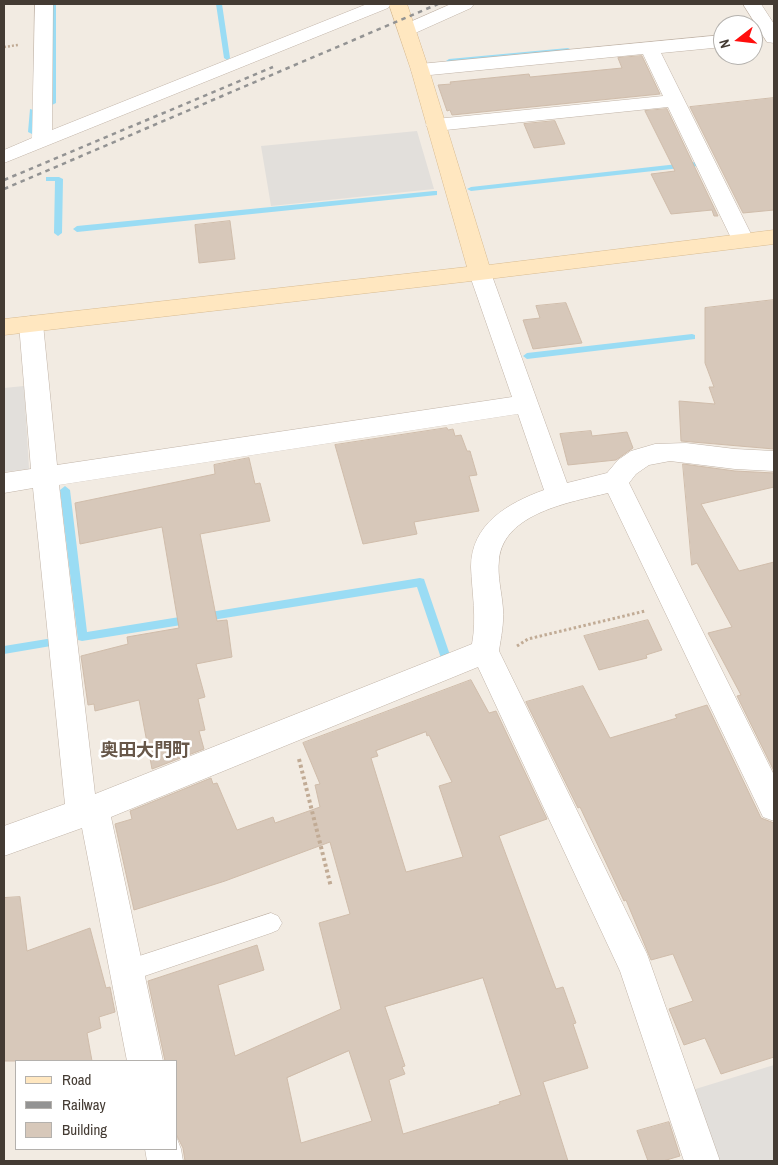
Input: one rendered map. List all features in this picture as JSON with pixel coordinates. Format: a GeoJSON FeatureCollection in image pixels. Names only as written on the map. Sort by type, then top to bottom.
{"type":"FeatureCollection","features":[{"type":"Feature","properties":{"kind":"street"},"geometry":{"type":"LineString","coordinates":[[42,142],[44,4]]}},
{"type":"Feature","properties":{"kind":"street"},"geometry":{"type":"LineString","coordinates":[[4,158],[382,4]]}},
{"type":"Feature","properties":{"kind":"street"},"geometry":{"type":"LineString","coordinates":[[398,4],[420,70],[480,273],[559,496]]}},
{"type":"Feature","properties":{"kind":"street"},"geometry":{"type":"LineString","coordinates":[[407,30],[465,4]]}},
{"type":"Feature","properties":{"kind":"street"},"geometry":{"type":"LineString","coordinates":[[752,4],[774,37]]}},
{"type":"Feature","properties":{"kind":"street"},"geometry":{"type":"LineString","coordinates":[[420,70],[713,42]]}},
{"type":"Feature","properties":{"kind":"street"},"geometry":{"type":"LineString","coordinates":[[649,48],[743,240]]}},
{"type":"Feature","properties":{"kind":"street"},"geometry":{"type":"LineString","coordinates":[[436,125],[674,101]]}},
{"type":"Feature","properties":{"kind":"street"},"geometry":{"type":"LineString","coordinates":[[4,327],[480,273],[774,237]]}},
{"type":"Feature","properties":{"kind":"street"},"geometry":{"type":"LineString","coordinates":[[31,324],[45,477],[88,811],[127,971],[145,1060]]}},
{"type":"Feature","properties":{"kind":"street"},"geometry":{"type":"LineString","coordinates":[[4,483],[527,404]]}},
{"type":"Feature","properties":{"kind":"street"},"geometry":{"type":"LineString","coordinates":[[702,1161],[635,966],[488,657],[489,625],[485,558],[490,537],[503,521],[524,509],[559,496],[614,481],[624,468],[647,455],[685,451],[735,459],[774,461]]}},
{"type":"Feature","properties":{"kind":"street"},"geometry":{"type":"LineString","coordinates":[[614,481],[774,807]]}},
{"type":"Feature","properties":{"kind":"street"},"geometry":{"type":"LineString","coordinates":[[4,841],[88,811],[292,729],[488,657]]}},
{"type":"Feature","properties":{"kind":"lane"},"geometry":{"type":"LineString","coordinates":[[127,971],[271,924]]}},
{"type":"Feature","properties":{"kind":"path"},"geometry":{"type":"LineString","coordinates":[[488,657],[528,639],[675,604]]}},
{"type":"Feature","properties":{"kind":"path"},"geometry":{"type":"LineString","coordinates":[[292,729],[331,886]]}},
{"type":"Feature","properties":{"kind":"shaded area"},"geometry":{"type":"Polygon","coordinates":[[[417,131],[434,189],[271,206],[261,146],[417,131]]]}},
{"type":"Feature","properties":{"kind":"shaded area"},"geometry":{"type":"Polygon","coordinates":[[[24,386],[29,469],[4,472],[4,388],[24,386]]]}},
{"type":"Feature","properties":{"kind":"shaded area"},"geometry":{"type":"Polygon","coordinates":[[[774,1065],[774,1161],[715,1161],[689,1091],[774,1065]]]}},
{"type":"Feature","properties":{"kind":"building"},"geometry":{"type":"Polygon","coordinates":[[[642,56],[660,94],[452,115],[450,110],[447,111],[438,85],[451,84],[450,82],[529,74],[530,77],[622,68],[618,58],[642,56]]]}},
{"type":"Feature","properties":{"kind":"building"},"geometry":{"type":"Polygon","coordinates":[[[774,98],[774,210],[743,213],[690,107],[774,98]]]}},
{"type":"Feature","properties":{"kind":"building"},"geometry":{"type":"Polygon","coordinates":[[[667,109],[718,216],[714,216],[712,210],[671,214],[651,174],[675,171],[645,111],[667,109]]]}},
{"type":"Feature","properties":{"kind":"building"},"geometry":{"type":"Polygon","coordinates":[[[555,121],[565,144],[534,148],[524,124],[555,121]]]}},
{"type":"Feature","properties":{"kind":"building"},"geometry":{"type":"Polygon","coordinates":[[[230,221],[235,259],[199,263],[195,225],[230,221]]]}},
{"type":"Feature","properties":{"kind":"building"},"geometry":{"type":"Polygon","coordinates":[[[774,300],[774,449],[681,441],[679,401],[715,404],[709,387],[714,387],[705,363],[705,308],[774,300]]]}},
{"type":"Feature","properties":{"kind":"building"},"geometry":{"type":"Polygon","coordinates":[[[566,303],[582,343],[533,349],[523,320],[540,318],[536,306],[566,303]]]}},
{"type":"Feature","properties":{"kind":"building"},"geometry":{"type":"Polygon","coordinates":[[[447,428],[448,430],[453,429],[455,436],[461,435],[467,451],[470,451],[477,475],[469,476],[479,511],[414,522],[417,534],[363,544],[335,445],[447,428]]]}},
{"type":"Feature","properties":{"kind":"building"},"geometry":{"type":"Polygon","coordinates":[[[591,431],[592,436],[627,432],[633,448],[616,460],[568,465],[560,434],[591,431]]]}},
{"type":"Feature","properties":{"kind":"building"},"geometry":{"type":"Polygon","coordinates":[[[249,458],[255,484],[260,483],[270,521],[200,534],[217,621],[227,620],[232,657],[196,664],[205,697],[198,699],[205,730],[199,731],[204,749],[152,769],[139,700],[95,711],[94,704],[88,705],[81,656],[128,644],[127,637],[179,628],[162,527],[80,544],[75,503],[215,474],[214,465],[249,458]]]}},
{"type":"Feature","properties":{"kind":"building"},"geometry":{"type":"Polygon","coordinates":[[[683,464],[735,471],[774,473],[774,487],[701,504],[739,571],[774,562],[774,771],[737,696],[741,695],[708,633],[732,627],[697,563],[692,565],[683,464]]]}},
{"type":"Feature","properties":{"kind":"building"},"geometry":{"type":"Polygon","coordinates":[[[648,620],[662,650],[646,655],[647,658],[599,670],[584,636],[648,620]]]}},
{"type":"Feature","properties":{"kind":"building"},"geometry":{"type":"Polygon","coordinates":[[[471,680],[489,713],[496,711],[547,819],[499,836],[556,989],[563,987],[576,1023],[573,1024],[588,1068],[543,1082],[568,1161],[185,1161],[183,1148],[178,1138],[178,1060],[165,1060],[148,981],[257,945],[264,970],[218,985],[235,1056],[341,1009],[319,923],[350,914],[330,842],[225,881],[134,910],[115,824],[132,819],[130,811],[211,778],[213,784],[217,783],[237,830],[273,817],[275,823],[320,807],[315,785],[320,784],[303,743],[471,680]],[[426,732],[376,751],[378,756],[371,758],[406,872],[463,857],[439,786],[452,782],[429,735],[427,736],[426,732]],[[483,978],[385,1007],[405,1066],[402,1067],[405,1074],[389,1080],[403,1134],[500,1104],[499,1102],[521,1095],[483,978]],[[349,1051],[287,1078],[301,1143],[372,1121],[349,1051]]]}},
{"type":"Feature","properties":{"kind":"building"},"geometry":{"type":"Polygon","coordinates":[[[583,686],[610,738],[677,718],[675,715],[707,705],[761,818],[774,823],[774,1057],[721,1074],[705,1038],[684,1045],[669,1009],[693,1001],[673,954],[651,960],[626,900],[624,901],[580,807],[578,808],[526,702],[583,686]]]}},
{"type":"Feature","properties":{"kind":"building"},"geometry":{"type":"Polygon","coordinates":[[[20,897],[27,951],[90,928],[106,988],[110,987],[115,1012],[99,1017],[101,1028],[87,1033],[92,1060],[4,1061],[4,898],[20,897]]]}},
{"type":"Feature","properties":{"kind":"building"},"geometry":{"type":"Polygon","coordinates":[[[669,1122],[680,1156],[663,1161],[648,1161],[637,1131],[669,1122]]]}},
{"type":"Feature","properties":{"kind":"waterway"},"geometry":{"type":"LineString","coordinates":[[52,103],[53,4]]}},
{"type":"Feature","properties":{"kind":"waterway"},"geometry":{"type":"LineString","coordinates":[[219,4],[227,58]]}},
{"type":"Feature","properties":{"kind":"waterway"},"geometry":{"type":"LineString","coordinates":[[449,61],[568,50]]}},
{"type":"Feature","properties":{"kind":"waterway"},"geometry":{"type":"LineString","coordinates":[[32,132],[33,111]]}},
{"type":"Feature","properties":{"kind":"waterway"},"geometry":{"type":"LineString","coordinates":[[471,189],[696,164]]}},
{"type":"Feature","properties":{"kind":"waterway"},"geometry":{"type":"LineString","coordinates":[[49,179],[59,179],[58,233]]}},
{"type":"Feature","properties":{"kind":"waterway"},"geometry":{"type":"LineString","coordinates":[[77,229],[434,193]]}},
{"type":"Feature","properties":{"kind":"waterway"},"geometry":{"type":"LineString","coordinates":[[527,356],[692,337]]}},
{"type":"Feature","properties":{"kind":"waterway"},"geometry":{"type":"LineString","coordinates":[[65,490],[82,637],[420,582],[445,655]]}},
{"type":"Feature","properties":{"kind":"waterway"},"geometry":{"type":"LineString","coordinates":[[4,650],[47,643]]}},
{"type":"Feature","properties":{"kind":"railway"},"geometry":{"type":"LineString","coordinates":[[4,189],[438,4]]}},
{"type":"Feature","properties":{"kind":"railway"},"geometry":{"type":"LineString","coordinates":[[4,180],[273,67]]}},
{"type":"Feature","properties":{"kind":"district","name":"奥田大門町"},"geometry":{"type":"Point","coordinates":[145,751]}}]}
